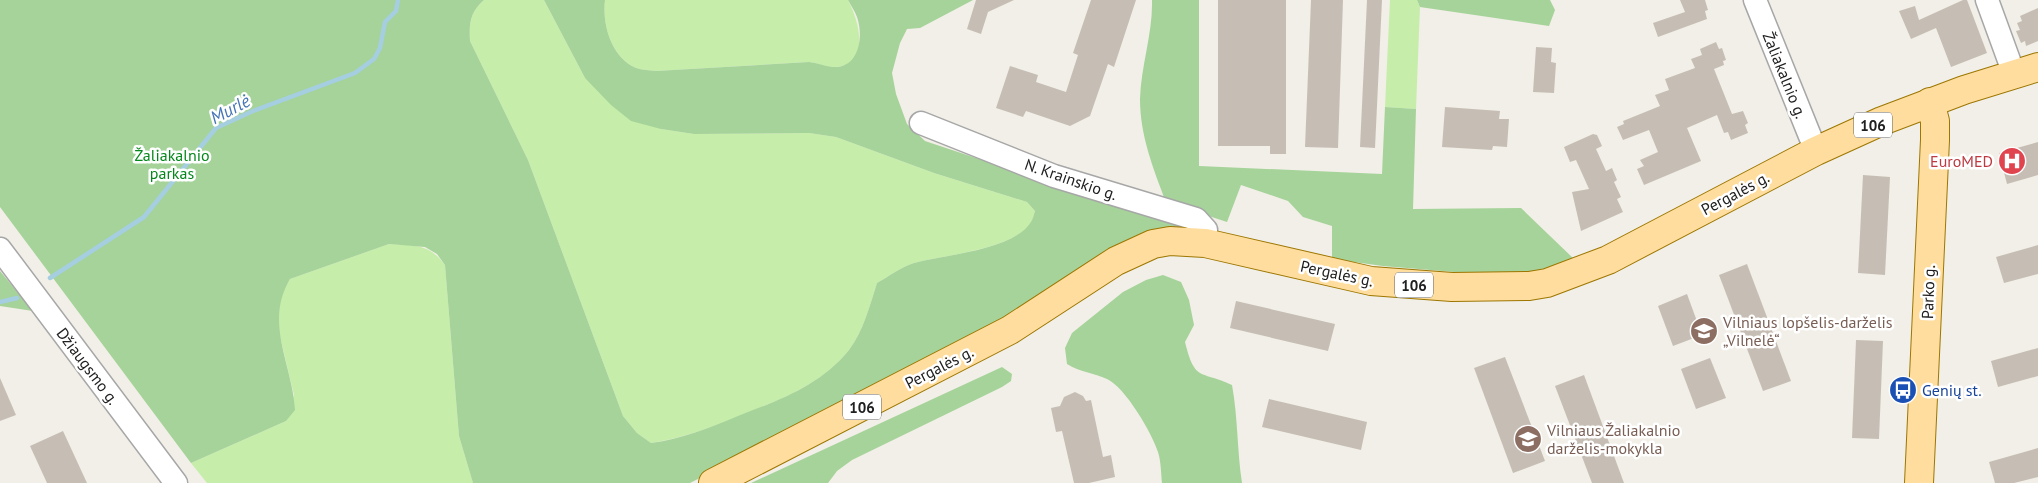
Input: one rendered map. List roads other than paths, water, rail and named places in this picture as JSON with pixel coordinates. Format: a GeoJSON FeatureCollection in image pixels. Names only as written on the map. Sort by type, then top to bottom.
{"type":"FeatureCollection","features":[{"type":"Feature","properties":{"kind":"main road","name":"Pergalės g."},"geometry":{"type":"LineString","coordinates":[[713,483],[1010,330],[1136,250],[1170,241],[1205,243],[1372,281],[1452,287],[1529,286],[1563,278],[1608,260],[1816,150],[1930,102],[2026,70]]}},
{"type":"Feature","properties":{"kind":"main road","name":"Parko g."},"geometry":{"type":"LineString","coordinates":[[1918,483],[1935,140],[1935,121],[1930,102]]}},
{"type":"Feature","properties":{"kind":"street","name":"Žaliakalnio g."},"geometry":{"type":"LineString","coordinates":[[1755,0],[1816,150]]}},
{"type":"Feature","properties":{"kind":"street"},"geometry":{"type":"LineString","coordinates":[[1987,0],[2026,70]]}},
{"type":"Feature","properties":{"kind":"street","name":"N. Krainskio g."},"geometry":{"type":"LineString","coordinates":[[921,123],[1054,176],[1196,219],[1206,230],[1205,243]]}},
{"type":"Feature","properties":{"kind":"street","name":"Džiaugsmo g."},"geometry":{"type":"LineString","coordinates":[[0,249],[173,482]]}},
{"type":"Feature","properties":{"kind":"waterway","name":"Murlė"},"geometry":{"type":"LineString","coordinates":[[50,278],[144,217],[216,128],[253,111],[355,73],[374,59],[380,48],[385,22],[396,11],[398,0]]}},
{"type":"Feature","properties":{"kind":"waterway","name":"Murlė"},"geometry":{"type":"LineString","coordinates":[[0,302],[17,298]]}},
{"type":"Feature","properties":{"kind":"place","name":"EuroMED"},"geometry":{"type":"Point","coordinates":[2012,161]}},
{"type":"Feature","properties":{"kind":"place","name":"Vilniaus lopšelis-darželis „Vilnelė“"},"geometry":{"type":"Point","coordinates":[1704,331]}},
{"type":"Feature","properties":{"kind":"place","name":"Genių st."},"geometry":{"type":"Point","coordinates":[1903,390]}},
{"type":"Feature","properties":{"kind":"place","name":"Vilniaus Žaliakalnio darželis-mokykla"},"geometry":{"type":"Point","coordinates":[1528,439]}},
{"type":"Feature","properties":{"kind":"park label","name":"Žaliakalnio parkas"},"geometry":{"type":"Point","coordinates":[172,164]}}]}
